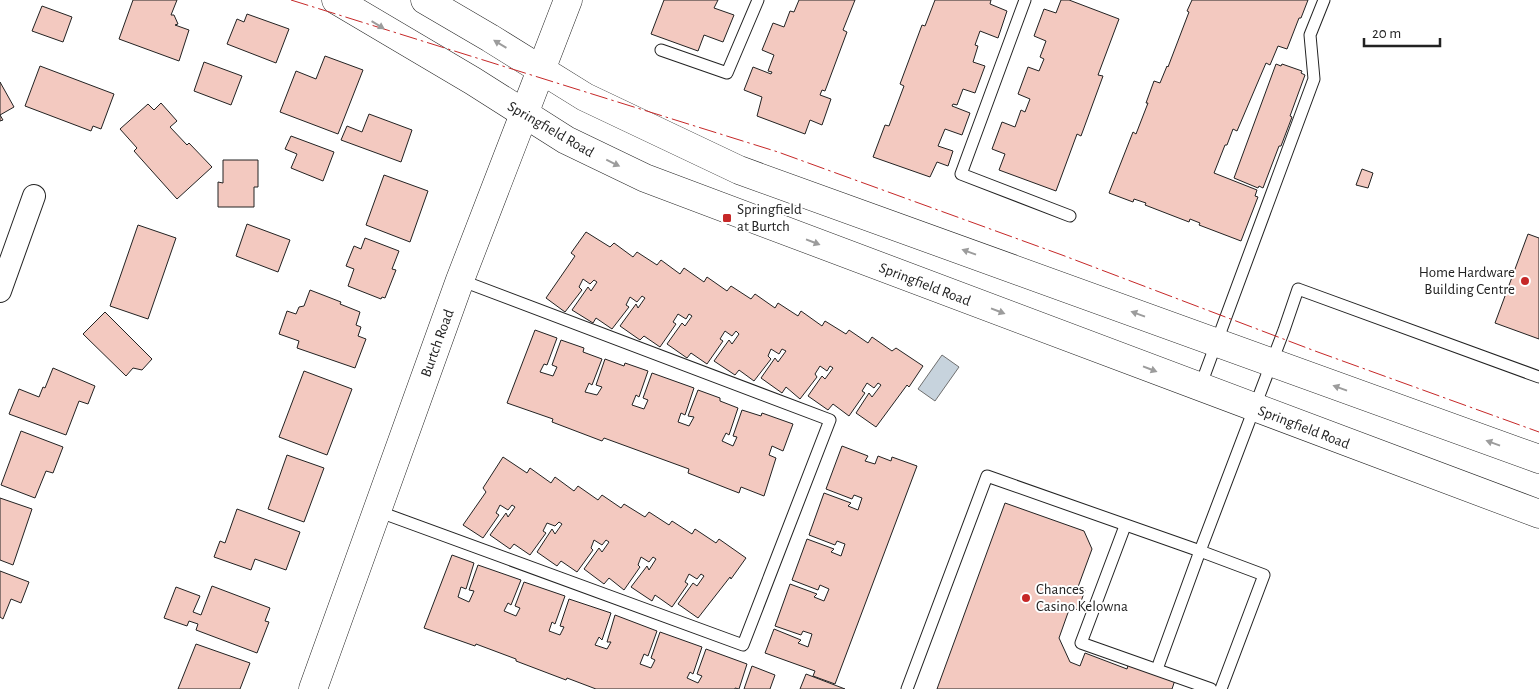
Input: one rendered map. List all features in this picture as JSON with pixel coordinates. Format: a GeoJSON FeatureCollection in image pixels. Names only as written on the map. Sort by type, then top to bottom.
{"type":"FeatureCollection","features":[{"type":"Feature","properties":{"kind":"main road","name":"Springfield Road"},"geometry":{"type":"LineString","coordinates":[[336,0],[566,140],[645,178],[1539,514]]}},
{"type":"Feature","properties":{"kind":"main road"},"geometry":{"type":"LineString","coordinates":[[425,0],[585,97],[739,170],[1539,459]]}},
{"type":"Feature","properties":{"kind":"main road","name":"Burtch Road"},"geometry":{"type":"LineString","coordinates":[[313,689],[460,280],[568,0]]}},
{"type":"Feature","properties":{"kind":"street"},"geometry":{"type":"LineString","coordinates":[[0,291],[34,196]]}},
{"type":"Feature","properties":{"kind":"lane"},"geometry":{"type":"LineString","coordinates":[[661,50],[727,73],[758,0]]}},
{"type":"Feature","properties":{"kind":"lane"},"geometry":{"type":"LineString","coordinates":[[1025,0],[961,174],[1070,216]]}},
{"type":"Feature","properties":{"kind":"lane"},"geometry":{"type":"LineString","coordinates":[[1200,388],[1314,79],[1310,35],[1324,0]]}},
{"type":"Feature","properties":{"kind":"lane"},"geometry":{"type":"LineString","coordinates":[[377,511],[743,645],[830,420],[460,280]]}},
{"type":"Feature","properties":{"kind":"lane"},"geometry":{"type":"LineString","coordinates":[[1157,669],[1298,289],[1539,377]]}},
{"type":"Feature","properties":{"kind":"lane"},"geometry":{"type":"LineString","coordinates":[[907,689],[987,476],[1264,575],[1221,689]]}},
{"type":"Feature","properties":{"kind":"lane"},"geometry":{"type":"LineString","coordinates":[[1125,526],[1081,642],[1211,689]]}},
{"type":"Feature","properties":{"kind":"shaded area"},"geometry":{"type":"Polygon","coordinates":[[[942,355],[959,367],[935,401],[918,389],[942,355]]]}},
{"type":"Feature","properties":{"kind":"building"},"geometry":{"type":"Polygon","coordinates":[[[133,0],[177,0],[171,15],[174,15],[178,24],[175,25],[189,30],[179,61],[119,39],[133,0]]]}},
{"type":"Feature","properties":{"kind":"building"},"geometry":{"type":"Polygon","coordinates":[[[664,0],[718,0],[714,8],[734,15],[723,42],[704,35],[698,51],[651,34],[664,0]]]}},
{"type":"Feature","properties":{"kind":"building"},"geometry":{"type":"Polygon","coordinates":[[[799,0],[855,0],[843,30],[847,32],[825,91],[822,90],[820,95],[831,99],[822,125],[810,120],[805,134],[757,116],[762,97],[744,90],[753,67],[771,74],[772,72],[768,71],[774,55],[762,50],[773,23],[784,27],[790,11],[794,12],[799,0]]]}},
{"type":"Feature","properties":{"kind":"building"},"geometry":{"type":"Polygon","coordinates":[[[935,0],[991,0],[990,4],[1007,11],[998,38],[980,31],[975,45],[978,46],[973,62],[985,66],[975,93],[963,89],[957,105],[953,104],[952,106],[970,113],[962,135],[945,129],[938,146],[953,151],[948,166],[937,162],[930,177],[873,157],[885,125],[889,126],[904,86],[900,84],[922,25],[925,26],[935,0]]]}},
{"type":"Feature","properties":{"kind":"building"},"geometry":{"type":"Polygon","coordinates":[[[1061,0],[1069,0],[1119,19],[1098,75],[1103,76],[1081,136],[1077,134],[1056,191],[999,170],[1005,154],[992,149],[1002,122],[1015,127],[1021,110],[1025,112],[1030,99],[1018,94],[1028,67],[1039,71],[1044,59],[1040,57],[1046,41],[1034,36],[1044,9],[1056,13],[1061,0]]]}},
{"type":"Feature","properties":{"kind":"building"},"geometry":{"type":"Polygon","coordinates":[[[1192,0],[1308,0],[1287,49],[1278,46],[1270,65],[1266,63],[1237,131],[1233,129],[1214,173],[1257,190],[1255,196],[1258,197],[1241,241],[1199,225],[1200,223],[1190,219],[1189,222],[1145,205],[1146,203],[1134,199],[1133,202],[1109,193],[1133,132],[1136,134],[1154,81],[1160,83],[1168,67],[1192,0]]]}},
{"type":"Feature","properties":{"kind":"building"},"geometry":{"type":"Polygon","coordinates":[[[42,6],[72,17],[63,42],[32,31],[42,6]]]}},
{"type":"Feature","properties":{"kind":"building"},"geometry":{"type":"Polygon","coordinates":[[[247,14],[289,29],[276,63],[227,44],[237,19],[244,22],[247,14]]]}},
{"type":"Feature","properties":{"kind":"building"},"geometry":{"type":"Polygon","coordinates":[[[325,56],[363,70],[338,134],[280,112],[296,71],[316,79],[325,56]]]}},
{"type":"Feature","properties":{"kind":"building"},"geometry":{"type":"Polygon","coordinates":[[[204,62],[242,76],[231,105],[194,91],[204,62]]]}},
{"type":"Feature","properties":{"kind":"building"},"geometry":{"type":"Polygon","coordinates":[[[1276,64],[1281,66],[1282,64],[1302,71],[1301,73],[1305,75],[1281,146],[1279,146],[1263,188],[1259,186],[1258,188],[1234,178],[1276,64]]]}},
{"type":"Feature","properties":{"kind":"building"},"geometry":{"type":"Polygon","coordinates":[[[40,66],[114,94],[101,129],[93,126],[91,131],[25,106],[40,66]]]}},
{"type":"Feature","properties":{"kind":"building"},"geometry":{"type":"Polygon","coordinates":[[[0,82],[14,107],[0,115],[0,82]]]}},
{"type":"Feature","properties":{"kind":"building"},"geometry":{"type":"Polygon","coordinates":[[[161,103],[177,121],[170,127],[187,145],[189,143],[212,167],[177,199],[134,151],[137,148],[120,129],[148,104],[154,110],[161,103]]]}},
{"type":"Feature","properties":{"kind":"building"},"geometry":{"type":"Polygon","coordinates":[[[369,114],[412,130],[401,162],[341,140],[347,126],[362,132],[369,114]]]}},
{"type":"Feature","properties":{"kind":"building"},"geometry":{"type":"Polygon","coordinates":[[[291,136],[334,152],[323,181],[291,168],[297,154],[285,149],[291,136]]]}},
{"type":"Feature","properties":{"kind":"building"},"geometry":{"type":"Polygon","coordinates":[[[223,160],[258,160],[258,187],[254,187],[254,207],[218,207],[218,182],[223,183],[223,160]]]}},
{"type":"Feature","properties":{"kind":"building"},"geometry":{"type":"Polygon","coordinates":[[[1362,169],[1373,173],[1368,188],[1356,185],[1362,169]]]}},
{"type":"Feature","properties":{"kind":"building"},"geometry":{"type":"Polygon","coordinates":[[[384,175],[428,191],[410,242],[366,225],[384,175]]]}},
{"type":"Feature","properties":{"kind":"building"},"geometry":{"type":"Polygon","coordinates":[[[247,224],[290,240],[278,272],[236,256],[247,224]]]}},
{"type":"Feature","properties":{"kind":"building"},"geometry":{"type":"Polygon","coordinates":[[[138,225],[176,238],[148,319],[110,306],[138,225]]]}},
{"type":"Feature","properties":{"kind":"building"},"geometry":{"type":"Polygon","coordinates":[[[586,232],[610,247],[614,243],[633,257],[637,252],[657,265],[661,260],[680,274],[684,268],[704,282],[707,277],[727,291],[731,286],[751,299],[755,294],[775,308],[778,303],[798,316],[801,311],[822,326],[825,321],[846,334],[849,330],[868,343],[872,337],[892,351],[896,348],[923,366],[909,387],[907,385],[876,427],[856,413],[869,393],[872,397],[881,385],[878,383],[874,388],[867,383],[862,391],[865,393],[849,416],[833,404],[828,410],[808,396],[822,376],[825,379],[833,368],[830,366],[827,371],[820,366],[815,374],[817,377],[800,399],[786,387],[782,393],[761,378],[775,358],[778,362],[786,351],[782,349],[779,354],[771,349],[768,356],[771,359],[754,381],[739,370],[735,375],[714,361],[729,340],[732,344],[739,334],[736,331],[732,336],[725,331],[720,339],[723,341],[707,364],[691,353],[687,358],[667,344],[682,323],[685,326],[692,316],[689,314],[686,319],[678,314],[673,322],[676,324],[660,347],[644,336],[640,340],[620,326],[636,304],[638,308],[645,298],[642,296],[637,302],[630,297],[626,305],[629,307],[612,329],[596,318],[593,323],[572,310],[588,287],[591,291],[597,282],[594,280],[590,284],[583,279],[579,287],[582,290],[565,312],[546,298],[575,256],[571,253],[586,232]]]}},
{"type":"Feature","properties":{"kind":"building","name":"Home Hardware Building Centre"},"geometry":{"type":"Polygon","coordinates":[[[1528,234],[1539,238],[1539,339],[1495,323],[1528,234]]]}},
{"type":"Feature","properties":{"kind":"building"},"geometry":{"type":"Polygon","coordinates":[[[365,238],[399,251],[392,269],[396,270],[385,298],[382,297],[381,299],[348,286],[354,269],[346,266],[354,246],[361,249],[365,238]]]}},
{"type":"Feature","properties":{"kind":"building"},"geometry":{"type":"Polygon","coordinates":[[[310,290],[341,302],[340,304],[360,312],[356,325],[361,327],[358,336],[366,339],[355,368],[297,348],[299,341],[279,334],[287,311],[296,314],[299,307],[304,306],[310,290]]]}},
{"type":"Feature","properties":{"kind":"building"},"geometry":{"type":"Polygon","coordinates":[[[105,312],[152,359],[142,370],[133,368],[126,376],[83,334],[105,312]]]}},
{"type":"Feature","properties":{"kind":"building"},"geometry":{"type":"Polygon","coordinates":[[[535,330],[557,338],[547,365],[544,364],[540,372],[553,376],[557,367],[552,365],[561,340],[584,348],[583,352],[602,359],[592,385],[589,383],[585,392],[597,395],[602,387],[596,385],[605,359],[624,366],[625,363],[648,371],[639,397],[636,395],[632,405],[644,409],[648,400],[643,398],[652,373],[694,388],[685,415],[681,413],[678,422],[689,426],[694,417],[688,416],[698,390],[720,398],[720,401],[738,408],[729,435],[726,433],[722,441],[733,446],[737,437],[733,436],[742,410],[761,416],[762,413],[793,424],[783,451],[772,446],[769,455],[776,458],[764,496],[741,487],[739,493],[688,473],[689,469],[604,438],[602,441],[552,422],[553,419],[507,403],[535,330]]]}},
{"type":"Feature","properties":{"kind":"building"},"geometry":{"type":"Polygon","coordinates":[[[53,368],[95,386],[88,404],[79,401],[66,435],[9,414],[19,389],[39,397],[53,368]]]}},
{"type":"Feature","properties":{"kind":"building"},"geometry":{"type":"Polygon","coordinates":[[[304,371],[352,389],[327,455],[279,437],[304,371]]]}},
{"type":"Feature","properties":{"kind":"building"},"geometry":{"type":"Polygon","coordinates":[[[21,431],[63,447],[53,473],[46,471],[35,498],[1,485],[21,431]]]}},
{"type":"Feature","properties":{"kind":"building"},"geometry":{"type":"Polygon","coordinates":[[[842,446],[868,456],[865,461],[875,464],[878,456],[891,461],[892,457],[917,466],[835,684],[813,676],[815,671],[765,653],[774,629],[801,640],[798,643],[808,647],[812,634],[803,631],[801,635],[775,626],[790,584],[817,594],[814,597],[824,601],[829,589],[820,585],[818,590],[792,580],[807,539],[834,549],[831,552],[841,556],[845,544],[837,541],[835,545],[809,535],[824,493],[851,503],[848,506],[858,510],[862,498],[854,495],[852,499],[826,489],[842,446]]]}},
{"type":"Feature","properties":{"kind":"building"},"geometry":{"type":"Polygon","coordinates":[[[287,455],[324,468],[304,522],[268,509],[287,455]]]}},
{"type":"Feature","properties":{"kind":"building"},"geometry":{"type":"Polygon","coordinates":[[[503,457],[527,473],[530,468],[551,483],[555,477],[574,491],[578,486],[598,500],[602,495],[621,508],[624,504],[645,517],[649,512],[669,525],[672,521],[692,534],[695,529],[716,543],[719,539],[746,558],[698,618],[678,604],[693,583],[697,586],[704,576],[701,574],[697,579],[689,574],[685,582],[688,584],[672,607],[655,595],[652,601],[631,587],[647,566],[649,570],[656,559],[653,557],[649,562],[641,557],[638,565],[640,567],[624,590],[609,578],[604,584],[584,569],[599,548],[602,552],[609,542],[606,540],[602,545],[594,540],[591,548],[593,550],[577,572],[561,561],[557,566],[537,552],[552,529],[555,534],[562,524],[559,522],[555,526],[547,523],[543,531],[546,533],[530,555],[514,544],[510,549],[490,535],[506,513],[508,517],[515,507],[512,505],[508,510],[500,505],[496,513],[499,515],[483,538],[463,525],[486,492],[483,488],[503,457]]]}},
{"type":"Feature","properties":{"kind":"building"},"geometry":{"type":"Polygon","coordinates":[[[0,498],[32,509],[13,565],[0,560],[0,498]]]}},
{"type":"Feature","properties":{"kind":"building","name":"Chances Casino Kelowna"},"geometry":{"type":"Polygon","coordinates":[[[1005,503],[1084,531],[1092,549],[1078,587],[1085,590],[1078,610],[1070,607],[1059,638],[1070,662],[1080,666],[1085,653],[1127,669],[1129,662],[1175,680],[1172,689],[937,689],[1005,503]]]}},
{"type":"Feature","properties":{"kind":"building"},"geometry":{"type":"Polygon","coordinates":[[[237,509],[300,532],[286,570],[255,559],[251,570],[214,557],[220,541],[225,543],[237,509]]]}},
{"type":"Feature","properties":{"kind":"building"},"geometry":{"type":"Polygon","coordinates":[[[452,555],[474,563],[466,589],[461,587],[458,597],[469,602],[474,591],[469,590],[478,565],[521,580],[511,605],[508,603],[504,611],[516,616],[520,608],[515,606],[524,582],[565,596],[555,624],[552,622],[549,631],[560,635],[564,627],[560,626],[569,599],[611,613],[602,640],[599,637],[595,645],[607,649],[611,642],[607,642],[615,615],[657,631],[648,656],[644,654],[640,664],[651,668],[655,660],[651,658],[660,632],[702,647],[693,674],[690,672],[687,678],[698,683],[702,676],[697,674],[706,649],[747,664],[739,689],[596,689],[567,678],[566,680],[476,644],[475,646],[424,628],[452,555]]]}},
{"type":"Feature","properties":{"kind":"building"},"geometry":{"type":"Polygon","coordinates":[[[0,571],[29,582],[21,603],[11,599],[3,619],[0,617],[0,571]]]}},
{"type":"Feature","properties":{"kind":"building"},"geometry":{"type":"Polygon","coordinates":[[[212,586],[270,608],[265,621],[269,622],[257,653],[196,630],[198,624],[189,621],[187,626],[164,618],[176,587],[200,596],[193,612],[201,615],[212,586]]]}},
{"type":"Feature","properties":{"kind":"building"},"geometry":{"type":"Polygon","coordinates":[[[196,644],[250,663],[240,689],[178,689],[196,644]]]}},
{"type":"Feature","properties":{"kind":"building"},"geometry":{"type":"Polygon","coordinates":[[[752,666],[775,675],[770,689],[744,689],[752,666]]]}},
{"type":"Feature","properties":{"kind":"building"},"geometry":{"type":"Polygon","coordinates":[[[806,674],[845,689],[800,689],[806,674]]]}},
{"type":"Feature","properties":{"kind":"power"},"geometry":{"type":"LineString","coordinates":[[291,0],[778,152],[1539,432]]}},
{"type":"Feature","properties":{"kind":"place","name":"Springfield at Burtch"},"geometry":{"type":"Point","coordinates":[727,218]}},
{"type":"Feature","properties":{"kind":"place","name":"Home Hardware Building Centre"},"geometry":{"type":"Point","coordinates":[1525,281]}},
{"type":"Feature","properties":{"kind":"place","name":"Chances Casino Kelowna"},"geometry":{"type":"Point","coordinates":[1026,598]}}]}
